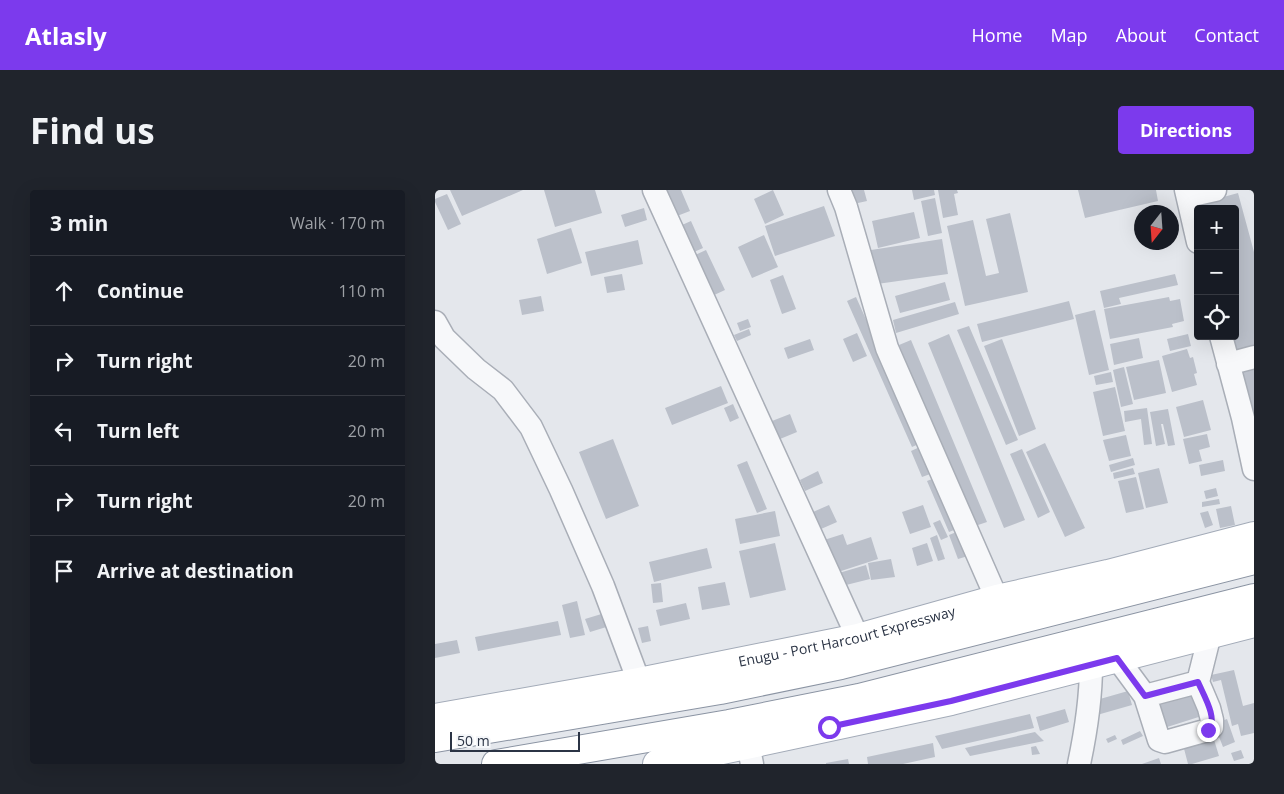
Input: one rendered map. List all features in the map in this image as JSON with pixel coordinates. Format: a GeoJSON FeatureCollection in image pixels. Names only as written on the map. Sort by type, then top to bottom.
{"type":"FeatureCollection","features":[{"type":"Feature","properties":{"kind":"main road","name":"Enugu - Port Harcourt Expressway"},"geometry":{"type":"LineString","coordinates":[[435,718],[639,682],[858,638],[997,599],[1108,574],[1254,536]]}},
{"type":"Feature","properties":{"kind":"main road","name":"Enugu - Port Harcourt Expressway"},"geometry":{"type":"LineString","coordinates":[[435,738],[719,690],[841,665],[1254,560]]}},
{"type":"Feature","properties":{"kind":"main road"},"geometry":{"type":"LineString","coordinates":[[496,764],[729,724],[859,698],[1254,598]]}},
{"type":"Feature","properties":{"kind":"main road"},"geometry":{"type":"LineString","coordinates":[[657,764],[750,754],[1254,623]]}},
{"type":"Feature","properties":{"kind":"street"},"geometry":{"type":"LineString","coordinates":[[654,190],[858,638]]}},
{"type":"Feature","properties":{"kind":"street"},"geometry":{"type":"LineString","coordinates":[[839,190],[846,207],[887,348],[997,599]]}},
{"type":"Feature","properties":{"kind":"street"},"geometry":{"type":"LineString","coordinates":[[1194,224],[1187,193],[1215,190]]}},
{"type":"Feature","properties":{"kind":"street"},"geometry":{"type":"LineString","coordinates":[[435,322],[444,338],[476,370],[503,390],[531,426],[603,586],[639,682]]}},
{"type":"Feature","properties":{"kind":"street"},"geometry":{"type":"LineString","coordinates":[[1222,340],[1243,418],[1254,469]]}},
{"type":"Feature","properties":{"kind":"street"},"geometry":{"type":"LineString","coordinates":[[1228,364],[1254,357]]}},
{"type":"Feature","properties":{"kind":"street"},"geometry":{"type":"LineString","coordinates":[[1079,764],[1091,693],[1104,662],[1145,696],[1159,740],[1165,742],[1208,730],[1212,727],[1213,720],[1198,682],[1210,634]]}},
{"type":"Feature","properties":{"kind":"street"},"geometry":{"type":"LineString","coordinates":[[1145,696],[1198,682]]}},
{"type":"Feature","properties":{"kind":"building"},"geometry":{"type":"Polygon","coordinates":[[[450,190],[523,190],[462,216],[450,190]]]}},
{"type":"Feature","properties":{"kind":"building"},"geometry":{"type":"Polygon","coordinates":[[[544,190],[595,190],[602,213],[555,227],[544,190]]]}},
{"type":"Feature","properties":{"kind":"building"},"geometry":{"type":"Polygon","coordinates":[[[665,190],[681,190],[690,211],[677,216],[665,190]]]}},
{"type":"Feature","properties":{"kind":"building"},"geometry":{"type":"Polygon","coordinates":[[[773,190],[784,215],[765,224],[754,199],[773,190]]]}},
{"type":"Feature","properties":{"kind":"building"},"geometry":{"type":"Polygon","coordinates":[[[845,190],[864,190],[867,201],[849,205],[845,190]]]}},
{"type":"Feature","properties":{"kind":"building"},"geometry":{"type":"Polygon","coordinates":[[[912,190],[934,190],[935,195],[914,200],[912,190]]]}},
{"type":"Feature","properties":{"kind":"building"},"geometry":{"type":"Polygon","coordinates":[[[938,190],[957,190],[958,193],[954,194],[958,215],[943,218],[938,190]]]}},
{"type":"Feature","properties":{"kind":"building"},"geometry":{"type":"Polygon","coordinates":[[[1078,190],[1156,190],[1158,201],[1134,205],[1134,207],[1085,218],[1078,190]]]}},
{"type":"Feature","properties":{"kind":"building"},"geometry":{"type":"Polygon","coordinates":[[[1238,193],[1254,252],[1254,347],[1233,353],[1230,340],[1239,340],[1239,205],[1194,205],[1238,193]]]}},
{"type":"Feature","properties":{"kind":"building"},"geometry":{"type":"Polygon","coordinates":[[[447,194],[461,224],[448,230],[435,202],[435,199],[447,194]]]}},
{"type":"Feature","properties":{"kind":"building"},"geometry":{"type":"Polygon","coordinates":[[[935,198],[942,233],[928,236],[921,201],[935,198]]]}},
{"type":"Feature","properties":{"kind":"building"},"geometry":{"type":"Polygon","coordinates":[[[824,206],[835,236],[775,256],[765,226],[824,206]]]}},
{"type":"Feature","properties":{"kind":"building"},"geometry":{"type":"Polygon","coordinates":[[[644,208],[647,220],[625,227],[621,215],[644,208]]]}},
{"type":"Feature","properties":{"kind":"building"},"geometry":{"type":"Polygon","coordinates":[[[914,212],[920,238],[878,248],[872,221],[914,212]]]}},
{"type":"Feature","properties":{"kind":"building"},"geometry":{"type":"Polygon","coordinates":[[[1010,213],[1028,292],[965,306],[947,226],[973,220],[986,276],[999,273],[986,219],[1010,213]]]}},
{"type":"Feature","properties":{"kind":"building"},"geometry":{"type":"Polygon","coordinates":[[[691,221],[703,248],[694,252],[682,225],[691,221]]]}},
{"type":"Feature","properties":{"kind":"building"},"geometry":{"type":"Polygon","coordinates":[[[571,228],[582,263],[547,274],[537,239],[571,228]]]}},
{"type":"Feature","properties":{"kind":"building"},"geometry":{"type":"Polygon","coordinates":[[[764,235],[778,267],[752,278],[738,247],[764,235]]]}},
{"type":"Feature","properties":{"kind":"building"},"geometry":{"type":"Polygon","coordinates":[[[942,239],[948,274],[877,284],[871,250],[942,239]]]}},
{"type":"Feature","properties":{"kind":"building"},"geometry":{"type":"Polygon","coordinates":[[[638,240],[643,264],[591,276],[585,252],[638,240]]]}},
{"type":"Feature","properties":{"kind":"building"},"geometry":{"type":"Polygon","coordinates":[[[706,250],[725,290],[712,296],[693,256],[706,250]]]}},
{"type":"Feature","properties":{"kind":"building"},"geometry":{"type":"Polygon","coordinates":[[[622,274],[625,290],[607,293],[604,277],[622,274]]]}},
{"type":"Feature","properties":{"kind":"building"},"geometry":{"type":"Polygon","coordinates":[[[1175,274],[1178,285],[1119,298],[1121,304],[1104,308],[1100,291],[1175,274]]]}},
{"type":"Feature","properties":{"kind":"building"},"geometry":{"type":"Polygon","coordinates":[[[783,275],[796,309],[782,314],[770,280],[783,275]]]}},
{"type":"Feature","properties":{"kind":"building"},"geometry":{"type":"Polygon","coordinates":[[[945,282],[950,300],[900,313],[895,296],[945,282]]]}},
{"type":"Feature","properties":{"kind":"building"},"geometry":{"type":"Polygon","coordinates":[[[541,296],[544,311],[522,315],[519,300],[541,296]]]}},
{"type":"Feature","properties":{"kind":"building"},"geometry":{"type":"Polygon","coordinates":[[[856,297],[921,443],[912,447],[847,301],[856,297]]]}},
{"type":"Feature","properties":{"kind":"building"},"geometry":{"type":"Polygon","coordinates":[[[1169,297],[1170,301],[1180,299],[1184,321],[1172,324],[1173,327],[1110,339],[1104,309],[1169,297]]]}},
{"type":"Feature","properties":{"kind":"building"},"geometry":{"type":"Polygon","coordinates":[[[1069,301],[1074,319],[982,342],[977,324],[1069,301]]]}},
{"type":"Feature","properties":{"kind":"building"},"geometry":{"type":"Polygon","coordinates":[[[955,302],[959,314],[896,333],[893,320],[955,302]]]}},
{"type":"Feature","properties":{"kind":"building"},"geometry":{"type":"Polygon","coordinates":[[[1095,310],[1109,370],[1089,375],[1075,315],[1095,310]]]}},
{"type":"Feature","properties":{"kind":"building"},"geometry":{"type":"Polygon","coordinates":[[[748,319],[751,327],[740,331],[737,323],[748,319]]]}},
{"type":"Feature","properties":{"kind":"building"},"geometry":{"type":"Polygon","coordinates":[[[969,326],[1018,440],[1006,445],[957,330],[969,326]]]}},
{"type":"Feature","properties":{"kind":"building"},"geometry":{"type":"Polygon","coordinates":[[[749,329],[751,335],[737,341],[734,335],[749,329]]]}},
{"type":"Feature","properties":{"kind":"building"},"geometry":{"type":"Polygon","coordinates":[[[857,333],[867,356],[853,362],[843,339],[857,333]]]}},
{"type":"Feature","properties":{"kind":"building"},"geometry":{"type":"Polygon","coordinates":[[[949,334],[1025,520],[1004,528],[928,343],[949,334]]]}},
{"type":"Feature","properties":{"kind":"building"},"geometry":{"type":"Polygon","coordinates":[[[1188,334],[1191,346],[1170,351],[1167,339],[1188,334]]]}},
{"type":"Feature","properties":{"kind":"building"},"geometry":{"type":"Polygon","coordinates":[[[1139,338],[1143,358],[1114,365],[1110,344],[1139,338]]]}},
{"type":"Feature","properties":{"kind":"building"},"geometry":{"type":"Polygon","coordinates":[[[810,339],[814,350],[788,359],[784,348],[810,339]]]}},
{"type":"Feature","properties":{"kind":"building"},"geometry":{"type":"Polygon","coordinates":[[[1002,339],[1036,429],[1019,436],[984,346],[1002,339]]]}},
{"type":"Feature","properties":{"kind":"building"},"geometry":{"type":"Polygon","coordinates":[[[911,340],[987,522],[975,526],[899,345],[911,340]]]}},
{"type":"Feature","properties":{"kind":"building"},"geometry":{"type":"Polygon","coordinates":[[[1187,349],[1190,358],[1193,357],[1197,373],[1194,374],[1197,385],[1172,392],[1162,356],[1187,349]]]}},
{"type":"Feature","properties":{"kind":"building"},"geometry":{"type":"Polygon","coordinates":[[[1159,360],[1166,393],[1134,400],[1126,367],[1159,360]]]}},
{"type":"Feature","properties":{"kind":"building"},"geometry":{"type":"Polygon","coordinates":[[[1254,363],[1254,444],[1233,369],[1254,363]]]}},
{"type":"Feature","properties":{"kind":"building"},"geometry":{"type":"Polygon","coordinates":[[[1124,367],[1133,404],[1121,407],[1113,370],[1124,367]]]}},
{"type":"Feature","properties":{"kind":"building"},"geometry":{"type":"Polygon","coordinates":[[[1111,372],[1113,382],[1096,385],[1094,376],[1111,372]]]}},
{"type":"Feature","properties":{"kind":"building"},"geometry":{"type":"Polygon","coordinates":[[[721,386],[728,403],[672,425],[665,408],[721,386]]]}},
{"type":"Feature","properties":{"kind":"building"},"geometry":{"type":"Polygon","coordinates":[[[1115,387],[1125,431],[1103,436],[1093,392],[1115,387]]]}},
{"type":"Feature","properties":{"kind":"building"},"geometry":{"type":"Polygon","coordinates":[[[1203,400],[1211,430],[1184,437],[1176,407],[1203,400]]]}},
{"type":"Feature","properties":{"kind":"building"},"geometry":{"type":"Polygon","coordinates":[[[733,404],[739,418],[730,422],[724,408],[733,404]]]}},
{"type":"Feature","properties":{"kind":"building"},"geometry":{"type":"Polygon","coordinates":[[[1147,408],[1152,444],[1144,445],[1141,419],[1125,422],[1124,411],[1147,408]]]}},
{"type":"Feature","properties":{"kind":"building"},"geometry":{"type":"Polygon","coordinates":[[[1168,409],[1175,445],[1168,446],[1163,424],[1161,424],[1165,444],[1156,446],[1150,412],[1168,409]]]}},
{"type":"Feature","properties":{"kind":"building"},"geometry":{"type":"Polygon","coordinates":[[[790,414],[797,432],[780,439],[772,421],[790,414]]]}},
{"type":"Feature","properties":{"kind":"building"},"geometry":{"type":"Polygon","coordinates":[[[1207,434],[1210,447],[1199,450],[1202,461],[1189,464],[1183,439],[1207,434]]]}},
{"type":"Feature","properties":{"kind":"building"},"geometry":{"type":"Polygon","coordinates":[[[1126,435],[1131,456],[1109,461],[1103,440],[1126,435]]]}},
{"type":"Feature","properties":{"kind":"building"},"geometry":{"type":"Polygon","coordinates":[[[613,439],[639,506],[606,519],[579,452],[613,439]]]}},
{"type":"Feature","properties":{"kind":"building"},"geometry":{"type":"Polygon","coordinates":[[[1045,443],[1085,528],[1065,537],[1026,452],[1045,443]]]}},
{"type":"Feature","properties":{"kind":"building"},"geometry":{"type":"Polygon","coordinates":[[[922,446],[933,473],[922,477],[911,451],[922,446]]]}},
{"type":"Feature","properties":{"kind":"building"},"geometry":{"type":"Polygon","coordinates":[[[1022,449],[1050,512],[1038,518],[1010,454],[1022,449]]]}},
{"type":"Feature","properties":{"kind":"building"},"geometry":{"type":"Polygon","coordinates":[[[1133,458],[1135,465],[1111,472],[1109,465],[1133,458]]]}},
{"type":"Feature","properties":{"kind":"building"},"geometry":{"type":"Polygon","coordinates":[[[1223,460],[1225,471],[1201,476],[1199,465],[1223,460]]]}},
{"type":"Feature","properties":{"kind":"building"},"geometry":{"type":"Polygon","coordinates":[[[747,461],[767,509],[757,513],[737,465],[747,461]]]}},
{"type":"Feature","properties":{"kind":"building"},"geometry":{"type":"Polygon","coordinates":[[[1133,468],[1135,474],[1114,479],[1113,473],[1133,468]]]}},
{"type":"Feature","properties":{"kind":"building"},"geometry":{"type":"Polygon","coordinates":[[[1159,468],[1168,503],[1146,508],[1138,473],[1159,468]]]}},
{"type":"Feature","properties":{"kind":"building"},"geometry":{"type":"Polygon","coordinates":[[[818,471],[823,483],[805,491],[800,480],[818,471]]]}},
{"type":"Feature","properties":{"kind":"building"},"geometry":{"type":"Polygon","coordinates":[[[937,477],[959,528],[949,532],[927,481],[937,477]]]}},
{"type":"Feature","properties":{"kind":"building"},"geometry":{"type":"Polygon","coordinates":[[[1136,477],[1144,509],[1126,513],[1118,481],[1136,477]]]}},
{"type":"Feature","properties":{"kind":"building"},"geometry":{"type":"Polygon","coordinates":[[[1216,488],[1218,496],[1206,499],[1204,491],[1216,488]]]}},
{"type":"Feature","properties":{"kind":"building"},"geometry":{"type":"Polygon","coordinates":[[[1219,499],[1220,504],[1202,507],[1202,502],[1219,499]]]}},
{"type":"Feature","properties":{"kind":"building"},"geometry":{"type":"Polygon","coordinates":[[[829,505],[837,522],[821,529],[813,512],[829,505]]]}},
{"type":"Feature","properties":{"kind":"building"},"geometry":{"type":"Polygon","coordinates":[[[923,505],[931,527],[910,534],[902,512],[923,505]]]}},
{"type":"Feature","properties":{"kind":"building"},"geometry":{"type":"Polygon","coordinates":[[[1231,506],[1235,525],[1220,528],[1216,509],[1231,506]]]}},
{"type":"Feature","properties":{"kind":"building"},"geometry":{"type":"Polygon","coordinates":[[[775,511],[780,536],[740,544],[735,519],[775,511]]]}},
{"type":"Feature","properties":{"kind":"building"},"geometry":{"type":"Polygon","coordinates":[[[1208,511],[1213,525],[1205,528],[1200,513],[1208,511]]]}},
{"type":"Feature","properties":{"kind":"building"},"geometry":{"type":"Polygon","coordinates":[[[940,520],[948,537],[941,540],[933,523],[940,520]]]}},
{"type":"Feature","properties":{"kind":"building"},"geometry":{"type":"Polygon","coordinates":[[[959,531],[968,556],[958,559],[949,535],[959,531]]]}},
{"type":"Feature","properties":{"kind":"building"},"geometry":{"type":"Polygon","coordinates":[[[843,534],[847,545],[871,537],[878,559],[835,573],[824,540],[843,534]]]}},
{"type":"Feature","properties":{"kind":"building"},"geometry":{"type":"Polygon","coordinates":[[[937,535],[945,559],[938,561],[930,538],[937,535]]]}},
{"type":"Feature","properties":{"kind":"building"},"geometry":{"type":"Polygon","coordinates":[[[775,543],[786,590],[750,598],[739,551],[775,543]]]}},
{"type":"Feature","properties":{"kind":"building"},"geometry":{"type":"Polygon","coordinates":[[[927,543],[933,561],[917,566],[912,548],[927,543]]]}},
{"type":"Feature","properties":{"kind":"building"},"geometry":{"type":"Polygon","coordinates":[[[707,548],[712,568],[654,582],[649,562],[707,548]]]}},
{"type":"Feature","properties":{"kind":"building"},"geometry":{"type":"Polygon","coordinates":[[[891,559],[895,577],[871,580],[868,563],[891,559]]]}},
{"type":"Feature","properties":{"kind":"building"},"geometry":{"type":"Polygon","coordinates":[[[866,565],[870,579],[842,586],[839,573],[866,565]]]}},
{"type":"Feature","properties":{"kind":"building"},"geometry":{"type":"Polygon","coordinates":[[[725,582],[730,605],[702,610],[698,587],[725,582]]]}},
{"type":"Feature","properties":{"kind":"building"},"geometry":{"type":"Polygon","coordinates":[[[661,583],[663,602],[653,603],[651,584],[661,583]]]}},
{"type":"Feature","properties":{"kind":"building"},"geometry":{"type":"Polygon","coordinates":[[[577,601],[585,635],[570,638],[562,605],[577,601]]]}},
{"type":"Feature","properties":{"kind":"building"},"geometry":{"type":"Polygon","coordinates":[[[686,603],[690,619],[660,626],[656,610],[686,603]]]}},
{"type":"Feature","properties":{"kind":"building"},"geometry":{"type":"Polygon","coordinates":[[[608,612],[613,625],[590,632],[585,619],[608,612]]]}},
{"type":"Feature","properties":{"kind":"building"},"geometry":{"type":"Polygon","coordinates":[[[558,621],[561,635],[478,651],[475,637],[558,621]]]}},
{"type":"Feature","properties":{"kind":"building"},"geometry":{"type":"Polygon","coordinates":[[[648,626],[651,641],[642,643],[638,628],[648,626]]]}},
{"type":"Feature","properties":{"kind":"building"},"geometry":{"type":"Polygon","coordinates":[[[457,640],[460,653],[435,658],[435,644],[457,640]]]}},
{"type":"Feature","properties":{"kind":"building"},"geometry":{"type":"Polygon","coordinates":[[[1234,670],[1243,706],[1254,703],[1254,733],[1241,736],[1238,724],[1232,726],[1221,680],[1213,682],[1211,675],[1234,670]]]}},
{"type":"Feature","properties":{"kind":"building"},"geometry":{"type":"Polygon","coordinates":[[[1196,687],[1205,715],[1164,728],[1156,699],[1196,687]]]}},
{"type":"Feature","properties":{"kind":"building"},"geometry":{"type":"Polygon","coordinates":[[[1128,691],[1132,705],[1097,715],[1093,701],[1128,691]]]}},
{"type":"Feature","properties":{"kind":"building"},"geometry":{"type":"Polygon","coordinates":[[[1065,709],[1069,722],[1040,731],[1036,717],[1065,709]]]}},
{"type":"Feature","properties":{"kind":"building"},"geometry":{"type":"Polygon","coordinates":[[[1030,714],[1034,728],[942,749],[935,736],[1030,714]]]}},
{"type":"Feature","properties":{"kind":"building"},"geometry":{"type":"Polygon","coordinates":[[[1227,719],[1235,742],[1223,747],[1214,724],[1227,719]]]}},
{"type":"Feature","properties":{"kind":"building"},"geometry":{"type":"Polygon","coordinates":[[[1140,731],[1143,736],[1123,745],[1121,740],[1140,731]]]}},
{"type":"Feature","properties":{"kind":"building"},"geometry":{"type":"Polygon","coordinates":[[[1035,732],[1044,741],[970,756],[965,748],[1035,732]]]}},
{"type":"Feature","properties":{"kind":"building"},"geometry":{"type":"Polygon","coordinates":[[[1212,733],[1219,756],[1188,764],[1182,741],[1212,733]]]}},
{"type":"Feature","properties":{"kind":"building"},"geometry":{"type":"Polygon","coordinates":[[[1115,735],[1117,739],[1108,743],[1106,739],[1115,735]]]}},
{"type":"Feature","properties":{"kind":"building"},"geometry":{"type":"Polygon","coordinates":[[[933,743],[935,757],[903,764],[868,764],[867,757],[933,743]]]}},
{"type":"Feature","properties":{"kind":"building"},"geometry":{"type":"Polygon","coordinates":[[[1036,746],[1040,754],[1032,755],[1031,747],[1036,746]]]}},
{"type":"Feature","properties":{"kind":"building"},"geometry":{"type":"Polygon","coordinates":[[[1241,750],[1244,758],[1234,761],[1231,753],[1241,750]]]}},
{"type":"Feature","properties":{"kind":"building"},"geometry":{"type":"Polygon","coordinates":[[[1159,758],[1161,764],[1142,764],[1159,758]]]}},
{"type":"Feature","properties":{"kind":"building"},"geometry":{"type":"Polygon","coordinates":[[[848,759],[849,764],[826,764],[826,763],[848,759]]]}},
{"type":"Feature","properties":{"kind":"route"},"geometry":{"type":"LineString","coordinates":[[829,727],[951,701],[1117,658],[1145,696],[1198,682],[1213,720],[1212,727],[1208,730]]}}]}
